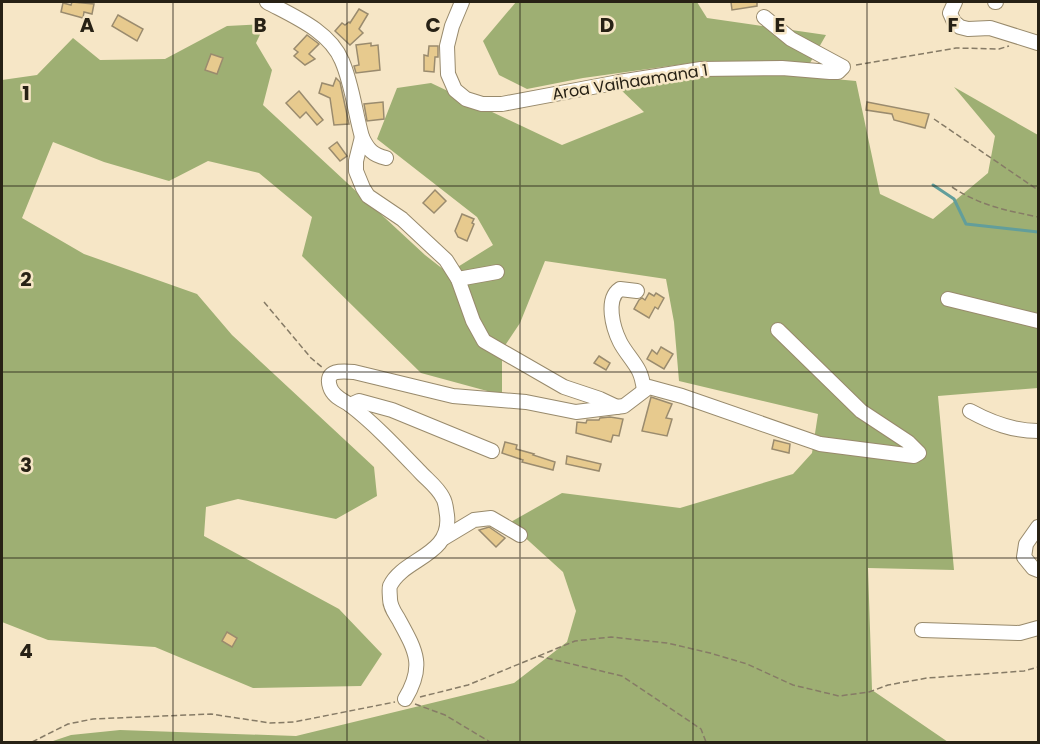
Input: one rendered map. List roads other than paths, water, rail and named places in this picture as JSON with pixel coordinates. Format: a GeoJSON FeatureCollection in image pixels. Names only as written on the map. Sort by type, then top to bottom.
{"type":"FeatureCollection","features":[{"type":"Feature","properties":{"kind":"street"},"geometry":{"type":"LineString","coordinates":[[267,2],[309,25],[329,42],[342,59],[367,149],[375,155],[386,158]]}},
{"type":"Feature","properties":{"kind":"street","name":"Aroa Vaihaamana 1"},"geometry":{"type":"LineString","coordinates":[[462,2],[447,46],[448,74],[455,90],[466,99],[482,104],[502,105],[619,82],[702,69],[782,68],[838,72],[843,67],[791,39],[764,17]]}},
{"type":"Feature","properties":{"kind":"street"},"geometry":{"type":"LineString","coordinates":[[955,2],[950,13],[954,22],[960,27],[990,28],[1038,43]]}},
{"type":"Feature","properties":{"kind":"street"},"geometry":{"type":"LineString","coordinates":[[362,137],[356,171],[368,196],[402,219],[446,260],[458,279],[473,321],[484,341],[564,387],[617,407]]}},
{"type":"Feature","properties":{"kind":"street"},"geometry":{"type":"LineString","coordinates":[[458,279],[497,272]]}},
{"type":"Feature","properties":{"kind":"street"},"geometry":{"type":"LineString","coordinates":[[637,291],[620,289],[615,292],[611,305],[619,340],[638,370],[644,390]]}},
{"type":"Feature","properties":{"kind":"street"},"geometry":{"type":"LineString","coordinates":[[948,299],[1038,321]]}},
{"type":"Feature","properties":{"kind":"street"},"geometry":{"type":"LineString","coordinates":[[444,538],[447,530],[447,515],[444,500],[437,488],[396,446],[350,405],[336,397],[330,387],[332,375],[338,370],[453,396],[526,402],[582,417],[624,406],[649,387],[820,444],[914,456],[919,453],[908,442],[861,411],[778,330]]}},
{"type":"Feature","properties":{"kind":"street"},"geometry":{"type":"LineString","coordinates":[[350,405],[359,401],[392,410],[492,451]]}},
{"type":"Feature","properties":{"kind":"street"},"geometry":{"type":"LineString","coordinates":[[970,411],[992,423],[1012,429],[1038,431]]}},
{"type":"Feature","properties":{"kind":"street"},"geometry":{"type":"LineString","coordinates":[[404,699],[417,674],[417,659],[412,644],[389,603],[390,587],[400,574],[424,558],[444,538],[474,520],[491,518],[520,535]]}},
{"type":"Feature","properties":{"kind":"street"},"geometry":{"type":"LineString","coordinates":[[1038,527],[1026,544],[1024,557],[1033,568],[1038,570]]}},
{"type":"Feature","properties":{"kind":"street"},"geometry":{"type":"LineString","coordinates":[[922,630],[1020,633],[1038,628]]}},
{"type":"Feature","properties":{"kind":"waterway"},"geometry":{"type":"LineString","coordinates":[[933,185],[954,199],[966,224],[1038,232]]}}]}
